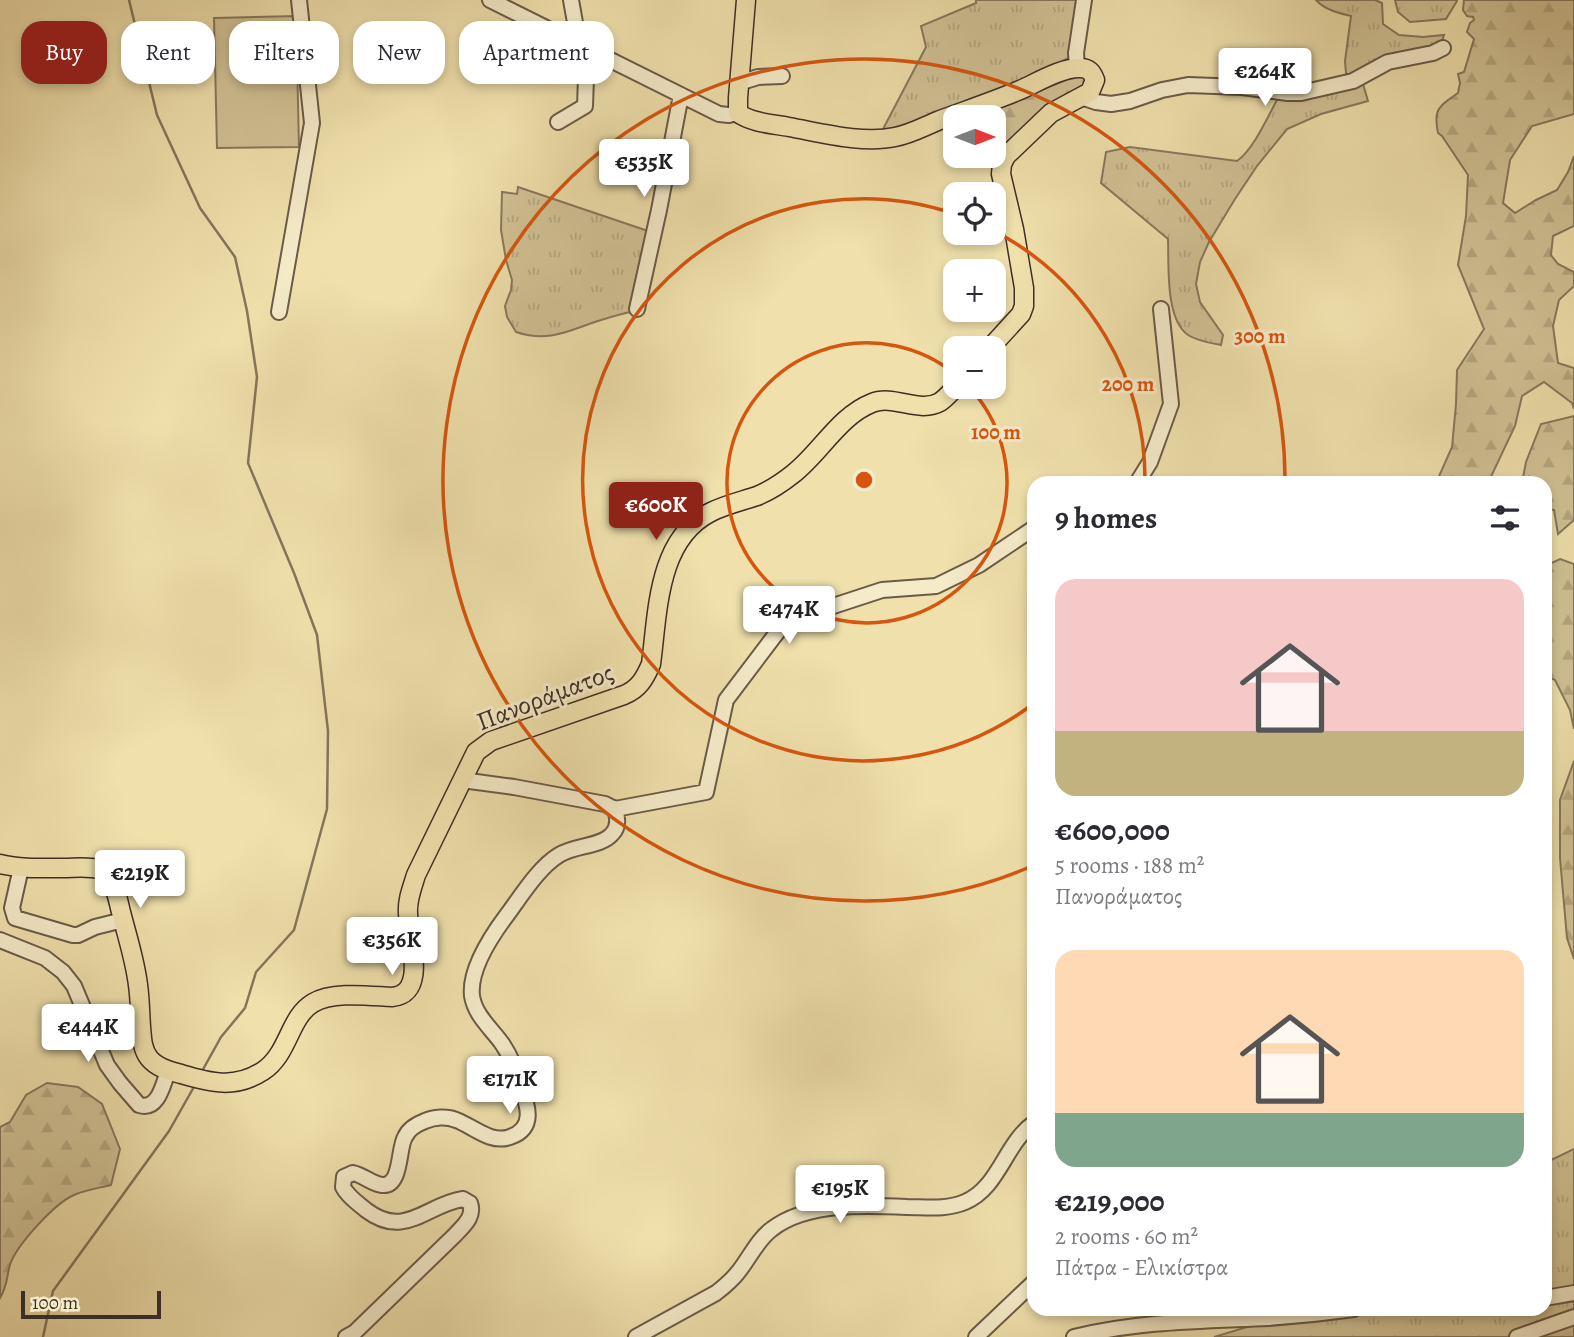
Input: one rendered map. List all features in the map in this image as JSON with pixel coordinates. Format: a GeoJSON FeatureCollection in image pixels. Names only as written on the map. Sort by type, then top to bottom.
{"type":"FeatureCollection","features":[{"type":"Feature","properties":{"kind":"main road"},"geometry":{"type":"LineString","coordinates":[[746,0],[738,113],[750,119],[826,134],[889,138],[913,132],[1077,67],[1091,72],[1095,80],[1090,92],[1051,113],[1006,156],[1002,164],[1003,185],[1014,229],[1025,296],[1021,314],[1001,336]]}},
{"type":"Feature","properties":{"kind":"main road","name":"Πανοράματος"},"geometry":{"type":"LineString","coordinates":[[168,1071],[212,1083],[240,1081],[265,1069],[281,1051],[297,1020],[313,1003],[332,997],[392,997],[404,993],[414,972],[414,953],[408,926],[411,889],[476,752],[491,741],[634,691],[651,664],[668,560],[682,537],[700,519],[712,511],[760,494],[794,473],[862,407],[887,400],[929,405],[944,399]]}},
{"type":"Feature","properties":{"kind":"main road"},"geometry":{"type":"LineString","coordinates":[[0,864],[21,867],[83,867],[102,871],[111,879],[138,985],[144,1049],[151,1060],[168,1071]]}},
{"type":"Feature","properties":{"kind":"street"},"geometry":{"type":"LineString","coordinates":[[279,312],[312,123],[299,0]]}},
{"type":"Feature","properties":{"kind":"street"},"geometry":{"type":"LineString","coordinates":[[490,0],[532,21]]}},
{"type":"Feature","properties":{"kind":"street"},"geometry":{"type":"LineString","coordinates":[[571,0],[576,21]]}},
{"type":"Feature","properties":{"kind":"street"},"geometry":{"type":"LineString","coordinates":[[1077,67],[1076,54],[1084,0]]}},
{"type":"Feature","properties":{"kind":"street"},"geometry":{"type":"LineString","coordinates":[[1081,97],[1111,104],[1188,85],[1301,93],[1353,81],[1388,62],[1433,53],[1443,48]]}},
{"type":"Feature","properties":{"kind":"street"},"geometry":{"type":"LineString","coordinates":[[614,62],[719,114],[738,113]]}},
{"type":"Feature","properties":{"kind":"street"},"geometry":{"type":"LineString","coordinates":[[739,83],[758,77],[782,76]]}},
{"type":"Feature","properties":{"kind":"street"},"geometry":{"type":"LineString","coordinates":[[558,122],[585,106],[584,84]]}},
{"type":"Feature","properties":{"kind":"street"},"geometry":{"type":"LineString","coordinates":[[637,309],[681,95]]}},
{"type":"Feature","properties":{"kind":"street"},"geometry":{"type":"LineString","coordinates":[[1141,476],[1150,462],[1171,404],[1161,310]]}},
{"type":"Feature","properties":{"kind":"street"},"geometry":{"type":"LineString","coordinates":[[462,780],[592,801],[615,809],[706,792],[726,700],[779,630],[821,610],[882,590],[936,586],[979,565],[1027,533]]}},
{"type":"Feature","properties":{"kind":"street"},"geometry":{"type":"LineString","coordinates":[[346,1337],[355,1332],[455,1235],[472,1215],[472,1210],[470,1203],[463,1199],[424,1216],[407,1221],[389,1221],[371,1214],[351,1198],[343,1187],[344,1177],[353,1173],[380,1185],[391,1183],[397,1172],[404,1138],[417,1124],[430,1119],[455,1119],[489,1137],[502,1139],[513,1137],[525,1126],[527,1104],[514,1067],[502,1044],[478,1012],[472,996],[472,984],[491,939],[524,891],[543,868],[561,853],[610,837],[617,822],[615,809]]}},
{"type":"Feature","properties":{"kind":"street"},"geometry":{"type":"LineString","coordinates":[[21,867],[12,908],[15,918],[73,935],[123,920]]}},
{"type":"Feature","properties":{"kind":"street"},"geometry":{"type":"LineString","coordinates":[[0,940],[45,958],[63,972],[74,986],[107,1065],[139,1105],[149,1106],[155,1101],[168,1071]]}},
{"type":"Feature","properties":{"kind":"street"},"geometry":{"type":"LineString","coordinates":[[636,1337],[701,1303],[727,1285],[771,1229],[790,1219],[850,1205],[938,1208],[964,1203],[977,1196],[1027,1130]]}},
{"type":"Feature","properties":{"kind":"street"},"geometry":{"type":"LineString","coordinates":[[976,1337],[1027,1289]]}},
{"type":"Feature","properties":{"kind":"street"},"geometry":{"type":"LineString","coordinates":[[1552,1297],[1574,1293]]}},
{"type":"Feature","properties":{"kind":"street"},"geometry":{"type":"LineString","coordinates":[[1074,1337],[1123,1327],[1287,1316]]}},
{"type":"Feature","properties":{"kind":"street"},"geometry":{"type":"LineString","coordinates":[[1517,1337],[1574,1317]]}},
{"type":"Feature","properties":{"kind":"green space"},"geometry":{"type":"Polygon","coordinates":[[[976,0],[1080,0],[1071,57],[1002,89],[960,105],[943,105],[943,112],[900,128],[882,131],[926,47],[921,26],[976,3],[976,0]]]}},
{"type":"Feature","properties":{"kind":"green space"},"geometry":{"type":"Polygon","coordinates":[[[1316,0],[1375,0],[1382,3],[1383,24],[1399,35],[1444,35],[1441,44],[1350,77],[1346,73],[1345,61],[1351,16],[1328,9],[1316,0]]]}},
{"type":"Feature","properties":{"kind":"green space"},"geometry":{"type":"Polygon","coordinates":[[[1395,0],[1457,1],[1446,19],[1410,22],[1398,12],[1395,0]]]}},
{"type":"Feature","properties":{"kind":"green space"},"geometry":{"type":"Polygon","coordinates":[[[1464,0],[1574,0],[1574,114],[1532,126],[1510,160],[1503,203],[1515,213],[1557,190],[1574,156],[1574,226],[1553,236],[1551,255],[1558,264],[1574,272],[1574,286],[1559,300],[1553,326],[1558,363],[1574,368],[1574,409],[1572,403],[1544,382],[1522,396],[1515,426],[1491,476],[1439,476],[1452,447],[1457,370],[1484,329],[1458,265],[1466,216],[1468,175],[1438,133],[1436,118],[1446,101],[1458,93],[1458,74],[1464,72],[1474,39],[1467,32],[1473,17],[1467,16],[1463,10],[1464,0]]]}},
{"type":"Feature","properties":{"kind":"green space"},"geometry":{"type":"Polygon","coordinates":[[[296,16],[296,21],[229,21],[229,84],[298,84],[299,147],[217,148],[214,18],[296,16]]]}},
{"type":"Feature","properties":{"kind":"green space"},"geometry":{"type":"Polygon","coordinates":[[[1078,70],[1091,80],[1006,150],[1006,105],[999,105],[1078,70]]]}},
{"type":"Feature","properties":{"kind":"green space"},"geometry":{"type":"Polygon","coordinates":[[[1359,80],[1363,84],[1368,101],[1321,114],[1287,129],[1257,166],[1209,242],[1200,262],[1196,284],[1200,302],[1223,335],[1221,345],[1188,335],[1175,317],[1172,304],[1168,239],[1101,183],[1106,152],[1130,147],[1237,161],[1255,141],[1278,98],[1359,80]]]}},
{"type":"Feature","properties":{"kind":"green space"},"geometry":{"type":"Polygon","coordinates":[[[518,187],[648,231],[630,312],[555,335],[537,336],[516,332],[507,317],[505,306],[512,280],[501,230],[502,192],[517,194],[518,187]]]}},
{"type":"Feature","properties":{"kind":"green space"},"geometry":{"type":"Polygon","coordinates":[[[1574,416],[1574,520],[1558,534],[1552,510],[1552,476],[1523,476],[1541,424],[1574,416]]]}},
{"type":"Feature","properties":{"kind":"green space"},"geometry":{"type":"Polygon","coordinates":[[[1560,559],[1574,564],[1574,729],[1570,710],[1552,678],[1552,563],[1560,559]]]}},
{"type":"Feature","properties":{"kind":"green space"},"geometry":{"type":"Polygon","coordinates":[[[1574,761],[1574,959],[1567,938],[1560,858],[1560,800],[1574,761]]]}},
{"type":"Feature","properties":{"kind":"green space"},"geometry":{"type":"Polygon","coordinates":[[[47,1083],[78,1087],[102,1104],[120,1149],[111,1185],[66,1199],[29,1235],[11,1262],[0,1298],[0,1127],[10,1122],[26,1095],[47,1083]]]}},
{"type":"Feature","properties":{"kind":"green space"},"geometry":{"type":"Polygon","coordinates":[[[1574,1149],[1574,1337],[1214,1337],[1284,1316],[1552,1316],[1552,1160],[1574,1149]]]}},
{"type":"Feature","properties":{"kind":"waterway"},"geometry":{"type":"LineString","coordinates":[[129,0],[157,115],[200,208],[235,257],[257,377],[248,463],[317,635],[328,731],[327,809],[294,930],[256,972],[245,1008],[221,1037],[201,1073]]}},
{"type":"Feature","properties":{"kind":"waterway"},"geometry":{"type":"LineString","coordinates":[[43,1337],[53,1291],[169,1131],[195,1085]]}}]}
